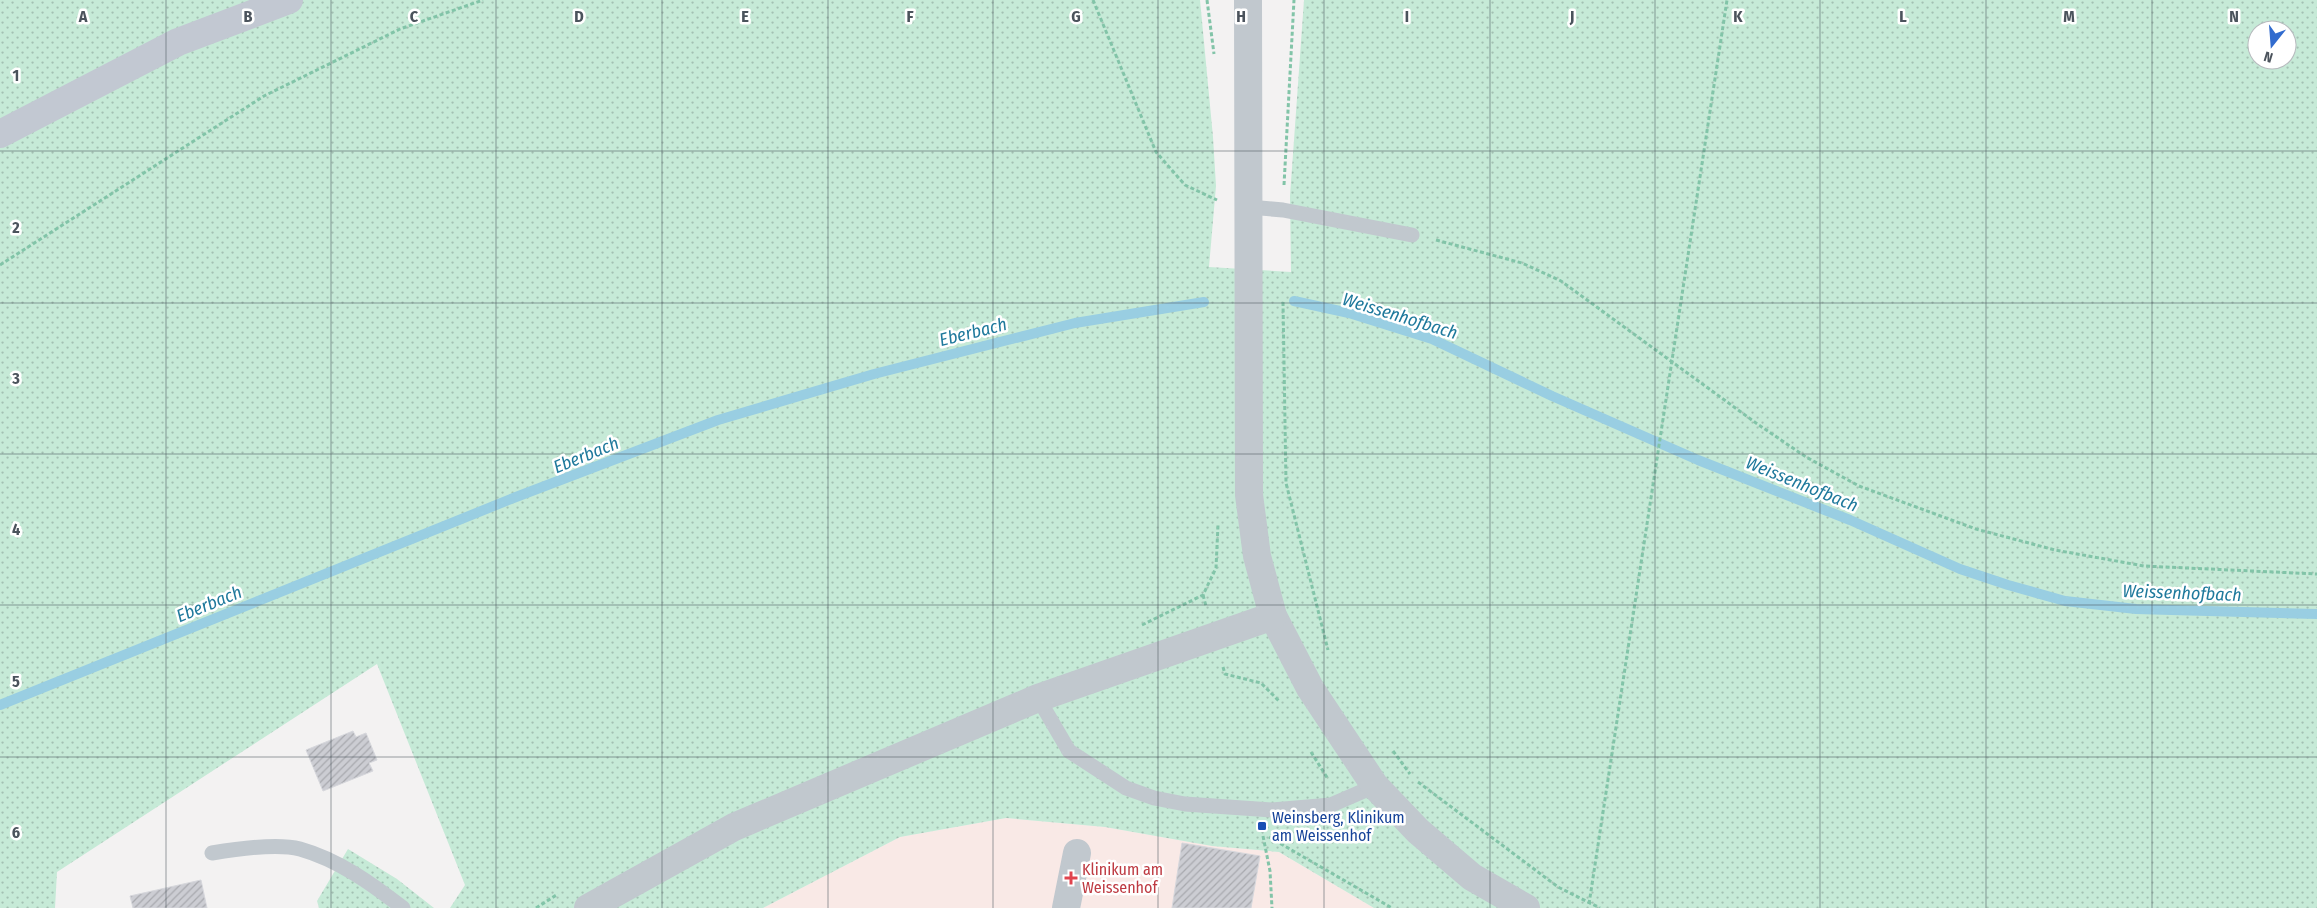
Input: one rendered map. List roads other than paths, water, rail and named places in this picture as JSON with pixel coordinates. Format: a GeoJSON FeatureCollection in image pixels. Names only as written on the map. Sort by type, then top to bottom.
{"type":"FeatureCollection","features":[{"type":"Feature","properties":{"kind":"main road"},"geometry":{"type":"LineString","coordinates":[[0,134],[178,42],[289,0]]}},
{"type":"Feature","properties":{"kind":"street"},"geometry":{"type":"LineString","coordinates":[[1248,0],[1249,495],[1257,556],[1273,616],[1310,688],[1375,786],[1418,831],[1472,877],[1526,908]]}},
{"type":"Feature","properties":{"kind":"street"},"geometry":{"type":"LineString","coordinates":[[588,908],[734,826],[1038,698],[1273,616]]}},
{"type":"Feature","properties":{"kind":"street"},"geometry":{"type":"LineString","coordinates":[[1066,908],[1077,853]]}},
{"type":"Feature","properties":{"kind":"lane"},"geometry":{"type":"LineString","coordinates":[[1249,207],[1283,210],[1412,234]]}},
{"type":"Feature","properties":{"kind":"lane"},"geometry":{"type":"LineString","coordinates":[[1038,698],[1069,751],[1126,788],[1154,798],[1185,804],[1272,810],[1330,805],[1375,786]]}},
{"type":"Feature","properties":{"kind":"lane"},"geometry":{"type":"LineString","coordinates":[[212,853],[249,848],[299,849],[342,866],[403,908]]}},
{"type":"Feature","properties":{"kind":"waterway","name":"Weissenhofbach"},"geometry":{"type":"LineString","coordinates":[[1294,301],[1349,313],[1432,339],[1552,396],[1698,460],[1850,520],[1960,569],[2008,585],[2065,601],[2136,609],[2317,614]]}},
{"type":"Feature","properties":{"kind":"waterway","name":"Eberbach"},"geometry":{"type":"LineString","coordinates":[[0,705],[516,497],[718,420],[874,374],[1075,323],[1204,302]]}},
{"type":"Feature","properties":{"kind":"place","name":"Weinsberg, Klinikum am Weissenhof"},"geometry":{"type":"Point","coordinates":[1262,826]}},
{"type":"Feature","properties":{"kind":"place","name":"Klinikum am Weissenhof"},"geometry":{"type":"Point","coordinates":[1071,878]}}]}
